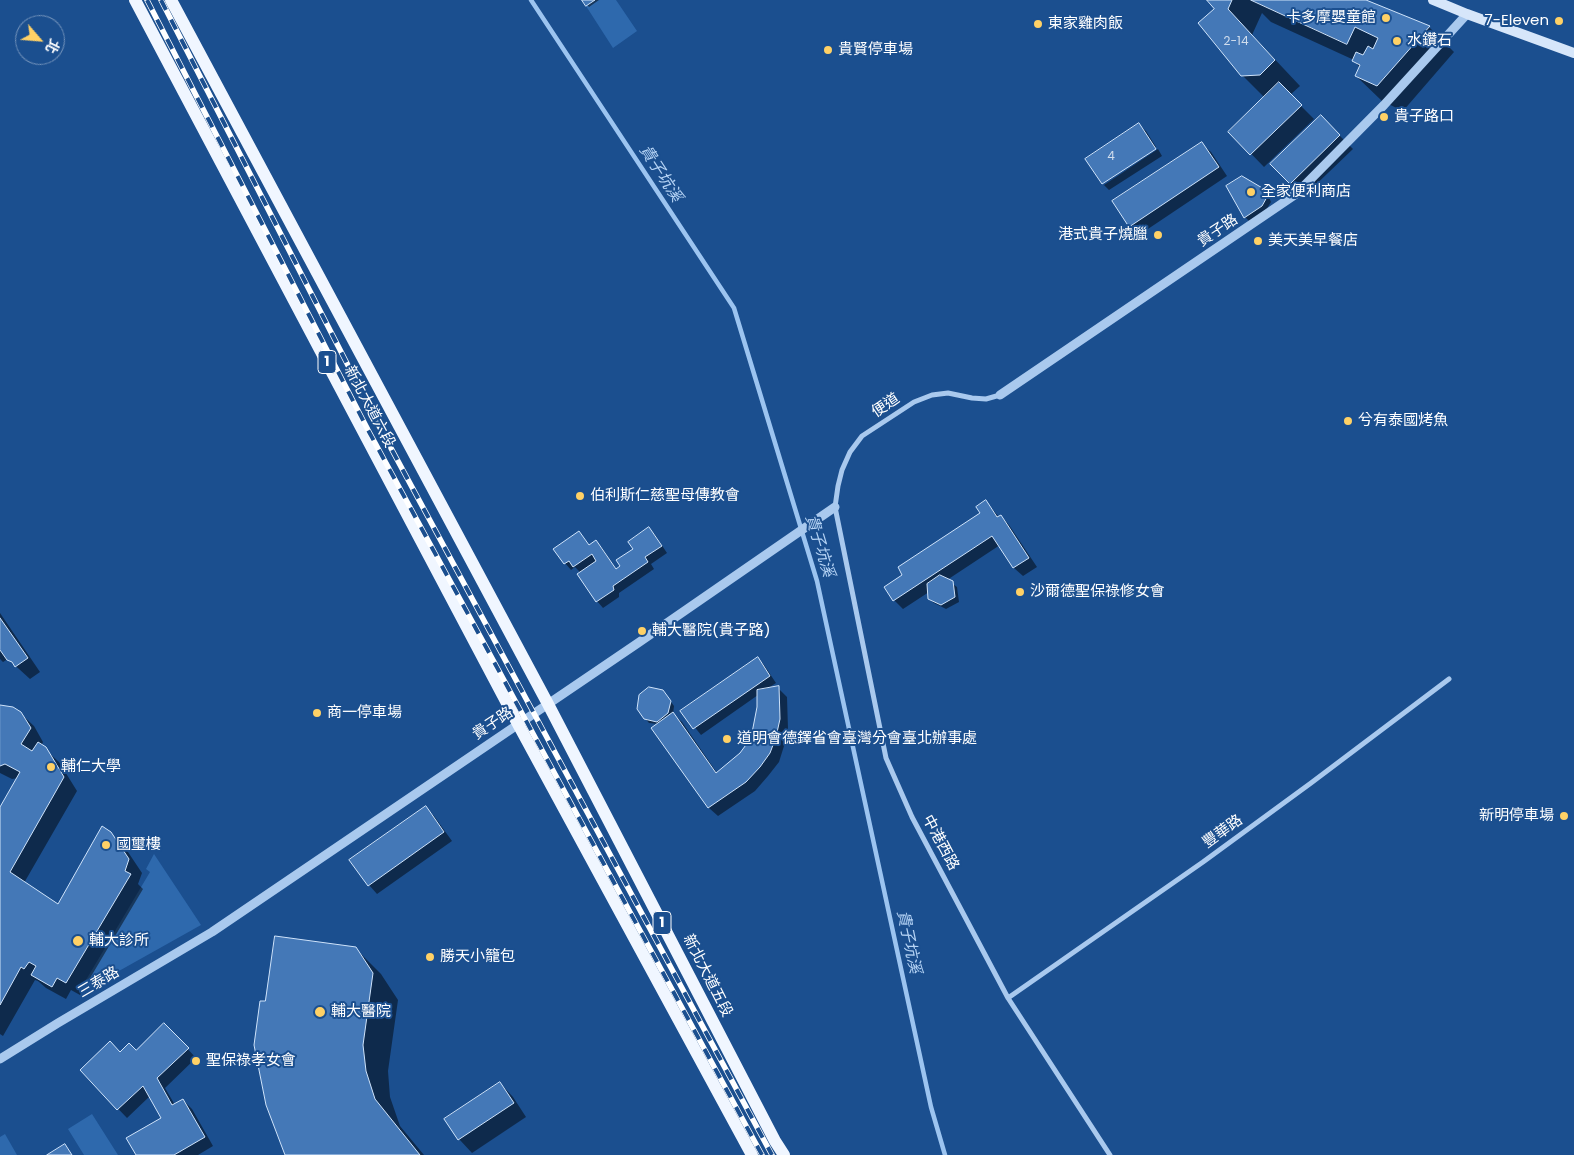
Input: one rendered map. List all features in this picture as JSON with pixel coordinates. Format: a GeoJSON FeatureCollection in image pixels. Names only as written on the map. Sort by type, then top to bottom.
{"type":"FeatureCollection","features":[{"type":"Feature","properties":{"kind":"main road","name":"新北大道六段"},"geometry":{"type":"LineString","coordinates":[[135,0],[518,724]]}},
{"type":"Feature","properties":{"kind":"main road","name":"新北大道六段"},"geometry":{"type":"LineString","coordinates":[[171,0],[548,704]]}},
{"type":"Feature","properties":{"kind":"main road"},"geometry":{"type":"LineString","coordinates":[[1433,0],[1574,53]]}},
{"type":"Feature","properties":{"kind":"main road","name":"新北大道五段"},"geometry":{"type":"LineString","coordinates":[[548,704],[784,1155]]}},
{"type":"Feature","properties":{"kind":"main road","name":"1"},"geometry":{"type":"LineString","coordinates":[[518,724],[752,1155]]}},
{"type":"Feature","properties":{"kind":"main road"},"geometry":{"type":"LineString","coordinates":[[773,1155],[775,1141]]}},
{"type":"Feature","properties":{"kind":"street","name":"貴子路"},"geometry":{"type":"LineString","coordinates":[[1000,395],[1296,194],[1384,105],[1467,14]]}},
{"type":"Feature","properties":{"kind":"street","name":"便道"},"geometry":{"type":"LineString","coordinates":[[835,507],[842,470],[850,452],[862,436],[914,402],[932,395],[948,393],[986,399],[1000,395]]}},
{"type":"Feature","properties":{"kind":"street","name":"貴子路"},"geometry":{"type":"LineString","coordinates":[[212,932],[835,507]]}},
{"type":"Feature","properties":{"kind":"street","name":"中港西路"},"geometry":{"type":"LineString","coordinates":[[835,507],[886,758],[912,817],[1008,998],[1110,1155]]}},
{"type":"Feature","properties":{"kind":"street","name":"豐華路"},"geometry":{"type":"LineString","coordinates":[[1008,998],[1203,862],[1448,679]]}},
{"type":"Feature","properties":{"kind":"street","name":"三泰路"},"geometry":{"type":"LineString","coordinates":[[0,1059],[212,932]]}},
{"type":"Feature","properties":{"kind":"shaded area"},"geometry":{"type":"Polygon","coordinates":[[[595,0],[616,0],[637,31],[613,48],[586,6],[595,0]]]}},
{"type":"Feature","properties":{"kind":"shaded area"},"geometry":{"type":"Polygon","coordinates":[[[154,854],[201,925],[85,990],[83,985],[150,872],[146,869],[154,854]]]}},
{"type":"Feature","properties":{"kind":"shaded area"},"geometry":{"type":"Polygon","coordinates":[[[92,1114],[118,1155],[84,1155],[68,1129],[92,1114]]]}},
{"type":"Feature","properties":{"kind":"shaded area"},"geometry":{"type":"Polygon","coordinates":[[[5,1134],[17,1155],[0,1155],[0,1137],[5,1134]]]}},
{"type":"Feature","properties":{"kind":"building"},"geometry":{"type":"Polygon","coordinates":[[[582,0],[595,0],[586,6],[582,0]]]}},
{"type":"Feature","properties":{"kind":"building"},"geometry":{"type":"Polygon","coordinates":[[[1207,0],[1232,0],[1228,9],[1275,60],[1260,75],[1241,76],[1198,23],[1214,9],[1207,0]]]}},
{"type":"Feature","properties":{"kind":"building","name":"水鑽石"},"geometry":{"type":"Polygon","coordinates":[[[1251,0],[1366,0],[1430,26],[1377,86],[1355,76],[1360,65],[1352,61],[1356,52],[1363,55],[1368,46],[1373,49],[1378,38],[1355,27],[1347,44],[1251,0]]]}},
{"type":"Feature","properties":{"kind":"building"},"geometry":{"type":"Polygon","coordinates":[[[1279,82],[1302,105],[1250,155],[1228,132],[1279,82]]]}},
{"type":"Feature","properties":{"kind":"building"},"geometry":{"type":"Polygon","coordinates":[[[1321,115],[1340,135],[1290,184],[1270,164],[1321,115]]]}},
{"type":"Feature","properties":{"kind":"building"},"geometry":{"type":"Polygon","coordinates":[[[1139,123],[1156,149],[1102,184],[1085,159],[1139,123]]]}},
{"type":"Feature","properties":{"kind":"building"},"geometry":{"type":"Polygon","coordinates":[[[1202,142],[1219,167],[1129,227],[1112,201],[1202,142]]]}},
{"type":"Feature","properties":{"kind":"building"},"geometry":{"type":"Polygon","coordinates":[[[1242,176],[1264,189],[1267,197],[1262,206],[1244,218],[1226,186],[1242,176]]]}},
{"type":"Feature","properties":{"kind":"building"},"geometry":{"type":"Polygon","coordinates":[[[986,500],[997,517],[1001,515],[1029,558],[1013,568],[992,536],[893,601],[884,587],[902,575],[898,567],[980,513],[976,507],[986,500]]]}},
{"type":"Feature","properties":{"kind":"building"},"geometry":{"type":"Polygon","coordinates":[[[649,527],[662,546],[645,557],[648,562],[613,586],[614,590],[596,602],[577,574],[596,561],[592,554],[573,567],[569,561],[564,564],[553,549],[579,531],[589,545],[596,540],[616,569],[620,566],[616,560],[633,549],[628,542],[649,527]]]}},
{"type":"Feature","properties":{"kind":"building"},"geometry":{"type":"Polygon","coordinates":[[[940,575],[953,581],[955,597],[941,605],[928,599],[927,584],[940,575]]]}},
{"type":"Feature","properties":{"kind":"building"},"geometry":{"type":"Polygon","coordinates":[[[0,618],[28,658],[15,667],[0,650],[0,618]]]}},
{"type":"Feature","properties":{"kind":"building"},"geometry":{"type":"Polygon","coordinates":[[[758,657],[770,676],[693,729],[680,711],[758,657]]]}},
{"type":"Feature","properties":{"kind":"building"},"geometry":{"type":"Polygon","coordinates":[[[779,686],[780,719],[770,753],[746,782],[708,808],[651,728],[673,712],[716,773],[740,753],[751,738],[757,707],[757,690],[779,686]]]}},
{"type":"Feature","properties":{"kind":"building"},"geometry":{"type":"Polygon","coordinates":[[[649,687],[663,690],[671,701],[668,713],[657,722],[644,719],[637,709],[639,695],[649,687]]]}},
{"type":"Feature","properties":{"kind":"building","name":"國璽樓"},"geometry":{"type":"Polygon","coordinates":[[[0,705],[13,707],[21,712],[31,728],[21,744],[32,751],[38,742],[46,747],[64,777],[10,872],[58,904],[102,826],[111,832],[129,859],[125,871],[131,874],[66,983],[57,978],[52,987],[31,975],[36,966],[29,962],[24,969],[21,967],[0,1005],[0,807],[20,772],[5,764],[0,766],[0,705]]]}},
{"type":"Feature","properties":{"kind":"building"},"geometry":{"type":"Polygon","coordinates":[[[426,806],[444,832],[368,886],[349,860],[426,806]]]}},
{"type":"Feature","properties":{"kind":"building"},"geometry":{"type":"Polygon","coordinates":[[[275,936],[356,947],[373,973],[363,1045],[366,1071],[375,1099],[420,1155],[285,1155],[266,1105],[254,1045],[260,1001],[265,1001],[275,936]]]}},
{"type":"Feature","properties":{"kind":"building"},"geometry":{"type":"Polygon","coordinates":[[[164,1023],[189,1048],[157,1078],[172,1105],[183,1099],[205,1137],[174,1155],[136,1155],[126,1138],[161,1118],[143,1086],[117,1110],[80,1070],[110,1041],[120,1052],[129,1043],[136,1050],[164,1023]]]}},
{"type":"Feature","properties":{"kind":"building"},"geometry":{"type":"Polygon","coordinates":[[[500,1082],[514,1103],[458,1140],[444,1119],[500,1082]]]}},
{"type":"Feature","properties":{"kind":"building"},"geometry":{"type":"Polygon","coordinates":[[[65,1144],[72,1155],[47,1155],[65,1144]]]}},
{"type":"Feature","properties":{"kind":"waterway","name":"貴子坑溪"},"geometry":{"type":"LineString","coordinates":[[531,0],[734,308],[817,581],[931,1107],[945,1155]]}},
{"type":"Feature","properties":{"kind":"railway"},"geometry":{"type":"LineString","coordinates":[[147,0],[368,430],[762,1155]]}},
{"type":"Feature","properties":{"kind":"railway"},"geometry":{"type":"LineString","coordinates":[[161,0],[378,424],[772,1155]]}},
{"type":"Feature","properties":{"kind":"place","name":"卡多摩嬰童館"},"geometry":{"type":"Point","coordinates":[1386,18]}},
{"type":"Feature","properties":{"kind":"place","name":"7-Eleven"},"geometry":{"type":"Point","coordinates":[1559,21]}},
{"type":"Feature","properties":{"kind":"place","name":"東家雞肉飯"},"geometry":{"type":"Point","coordinates":[1038,24]}},
{"type":"Feature","properties":{"kind":"place","name":"水鑽石"},"geometry":{"type":"Point","coordinates":[1397,41]}},
{"type":"Feature","properties":{"kind":"place","name":"貴賢停車場"},"geometry":{"type":"Point","coordinates":[828,50]}},
{"type":"Feature","properties":{"kind":"place","name":"貴子路口"},"geometry":{"type":"Point","coordinates":[1384,117]}},
{"type":"Feature","properties":{"kind":"place","name":"全家便利商店"},"geometry":{"type":"Point","coordinates":[1251,192]}},
{"type":"Feature","properties":{"kind":"place","name":"港式貴子燒臘"},"geometry":{"type":"Point","coordinates":[1158,235]}},
{"type":"Feature","properties":{"kind":"place","name":"美天美早餐店"},"geometry":{"type":"Point","coordinates":[1258,241]}},
{"type":"Feature","properties":{"kind":"place","name":"兮有泰國烤魚"},"geometry":{"type":"Point","coordinates":[1348,421]}},
{"type":"Feature","properties":{"kind":"place","name":"伯利斯仁慈聖母傳教會"},"geometry":{"type":"Point","coordinates":[580,496]}},
{"type":"Feature","properties":{"kind":"place","name":"沙爾德聖保祿修女會"},"geometry":{"type":"Point","coordinates":[1020,592]}},
{"type":"Feature","properties":{"kind":"place","name":"輔大醫院(貴子路)"},"geometry":{"type":"Point","coordinates":[642,631]}},
{"type":"Feature","properties":{"kind":"place","name":"商一停車場"},"geometry":{"type":"Point","coordinates":[317,713]}},
{"type":"Feature","properties":{"kind":"place","name":"道明會德鐸省會臺灣分會臺北辦事處"},"geometry":{"type":"Point","coordinates":[727,739]}},
{"type":"Feature","properties":{"kind":"place","name":"輔仁大學"},"geometry":{"type":"Point","coordinates":[51,767]}},
{"type":"Feature","properties":{"kind":"place","name":"新明停車場"},"geometry":{"type":"Point","coordinates":[1564,816]}},
{"type":"Feature","properties":{"kind":"place","name":"國璽樓"},"geometry":{"type":"Point","coordinates":[106,845]}},
{"type":"Feature","properties":{"kind":"place","name":"輔大診所"},"geometry":{"type":"Point","coordinates":[78,941]}},
{"type":"Feature","properties":{"kind":"place","name":"勝天小籠包"},"geometry":{"type":"Point","coordinates":[430,957]}},
{"type":"Feature","properties":{"kind":"place","name":"輔大醫院"},"geometry":{"type":"Point","coordinates":[320,1012]}},
{"type":"Feature","properties":{"kind":"place","name":"聖保祿孝女會"},"geometry":{"type":"Point","coordinates":[196,1061]}}]}
